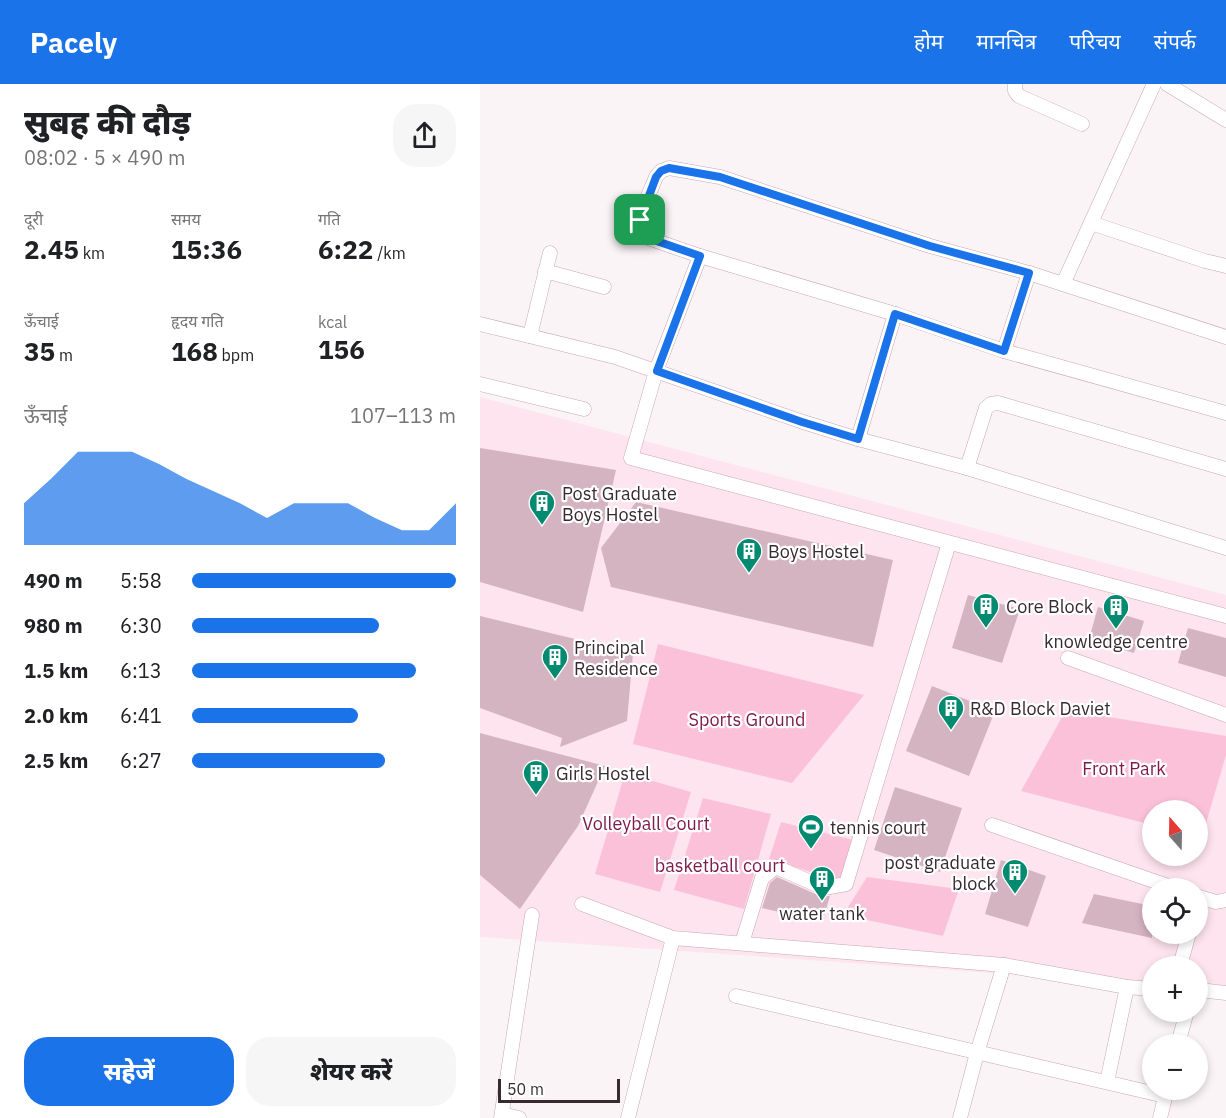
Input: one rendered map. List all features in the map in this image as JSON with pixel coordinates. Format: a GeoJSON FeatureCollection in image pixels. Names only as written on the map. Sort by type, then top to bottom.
{"type":"FeatureCollection","features":[{"type":"Feature","properties":{"kind":"street"},"geometry":{"type":"LineString","coordinates":[[1015,84],[1015,92],[1019,96],[1082,124]]}},
{"type":"Feature","properties":{"kind":"street"},"geometry":{"type":"LineString","coordinates":[[1063,284],[1154,84]]}},
{"type":"Feature","properties":{"kind":"street"},"geometry":{"type":"LineString","coordinates":[[1167,84],[1226,120]]}},
{"type":"Feature","properties":{"kind":"street"},"geometry":{"type":"LineString","coordinates":[[1226,337],[1029,273],[930,246],[720,177],[679,169],[669,168],[661,171],[656,177],[640,220],[643,234],[648,238],[700,256],[895,314],[1004,351],[1226,413]]}},
{"type":"Feature","properties":{"kind":"street"},"geometry":{"type":"LineString","coordinates":[[1091,223],[1226,266]]}},
{"type":"Feature","properties":{"kind":"street"},"geometry":{"type":"LineString","coordinates":[[530,336],[549,253]]}},
{"type":"Feature","properties":{"kind":"street"},"geometry":{"type":"LineString","coordinates":[[700,256],[657,371],[631,458],[1226,616]]}},
{"type":"Feature","properties":{"kind":"street"},"geometry":{"type":"LineString","coordinates":[[545,271],[604,287]]}},
{"type":"Feature","properties":{"kind":"street"},"geometry":{"type":"LineString","coordinates":[[1004,351],[1029,273]]}},
{"type":"Feature","properties":{"kind":"street"},"geometry":{"type":"LineString","coordinates":[[858,439],[895,314]]}},
{"type":"Feature","properties":{"kind":"street"},"geometry":{"type":"LineString","coordinates":[[480,324],[615,357],[802,422],[967,468],[1226,548]]}},
{"type":"Feature","properties":{"kind":"street"},"geometry":{"type":"LineString","coordinates":[[480,384],[584,410]]}},
{"type":"Feature","properties":{"kind":"street"},"geometry":{"type":"LineString","coordinates":[[967,468],[986,408],[998,402],[1226,469]]}},
{"type":"Feature","properties":{"kind":"street"},"geometry":{"type":"LineString","coordinates":[[742,943],[762,878],[776,867],[824,888],[846,884],[949,543]]}},
{"type":"Feature","properties":{"kind":"street"},"geometry":{"type":"LineString","coordinates":[[1068,658],[1226,715]]}},
{"type":"Feature","properties":{"kind":"street"},"geometry":{"type":"LineString","coordinates":[[992,825],[1145,878]]}},
{"type":"Feature","properties":{"kind":"street"},"geometry":{"type":"LineString","coordinates":[[1208,901],[1226,900]]}},
{"type":"Feature","properties":{"kind":"street"},"geometry":{"type":"LineString","coordinates":[[582,904],[673,938],[1004,965],[1142,988]]}},
{"type":"Feature","properties":{"kind":"street"},"geometry":{"type":"LineString","coordinates":[[519,1118],[501,1116],[532,915]]}},
{"type":"Feature","properties":{"kind":"street"},"geometry":{"type":"LineString","coordinates":[[628,1118],[673,938]]}},
{"type":"Feature","properties":{"kind":"street"},"geometry":{"type":"LineString","coordinates":[[960,1118],[1004,965]]}},
{"type":"Feature","properties":{"kind":"street"},"geometry":{"type":"LineString","coordinates":[[1107,1082],[1126,987]]}},
{"type":"Feature","properties":{"kind":"street"},"geometry":{"type":"LineString","coordinates":[[1208,991],[1226,993]]}},
{"type":"Feature","properties":{"kind":"street"},"geometry":{"type":"LineString","coordinates":[[736,996],[977,1053],[1142,1089]]}},
{"type":"Feature","properties":{"kind":"street"},"geometry":{"type":"LineString","coordinates":[[1160,1118],[1164,1100]]}},
{"type":"Feature","properties":{"kind":"shaded area"},"geometry":{"type":"Polygon","coordinates":[[[480,397],[1226,595],[1226,989],[1208,988],[1208,956],[1142,956],[1142,983],[480,937],[480,397]]]}},
{"type":"Feature","properties":{"kind":"green space","name":"Sports Ground"},"geometry":{"type":"Polygon","coordinates":[[[658,644],[864,695],[792,783],[633,744],[658,644]]]}},
{"type":"Feature","properties":{"kind":"green space","name":"Front Park"},"geometry":{"type":"Polygon","coordinates":[[[1066,710],[1226,736],[1226,755],[1208,816],[1208,800],[1142,800],[1142,822],[1021,791],[1066,710]]]}},
{"type":"Feature","properties":{"kind":"green space","name":"Volleyball Court"},"geometry":{"type":"Polygon","coordinates":[[[625,773],[691,792],[660,892],[595,874],[625,773]]]}},
{"type":"Feature","properties":{"kind":"green space","name":"basketball court"},"geometry":{"type":"Polygon","coordinates":[[[703,798],[771,814],[744,909],[674,890],[703,798]]]}},
{"type":"Feature","properties":{"kind":"green space","name":"tennis court"},"geometry":{"type":"Polygon","coordinates":[[[781,822],[853,840],[840,881],[769,859],[781,822]]]}},
{"type":"Feature","properties":{"kind":"green space"},"geometry":{"type":"Polygon","coordinates":[[[867,877],[959,889],[943,936],[843,915],[867,877]]]}},
{"type":"Feature","properties":{"kind":"building","name":"Post Graduate Boys Hostel"},"geometry":{"type":"Polygon","coordinates":[[[480,448],[616,470],[583,612],[480,582],[480,448]]]}},
{"type":"Feature","properties":{"kind":"building","name":"Boys Hostel"},"geometry":{"type":"Polygon","coordinates":[[[636,502],[893,560],[873,647],[611,587],[601,548],[636,502]]]}},
{"type":"Feature","properties":{"kind":"building","name":"Core Block"},"geometry":{"type":"Polygon","coordinates":[[[968,595],[1020,609],[1002,663],[952,648],[968,595]]]}},
{"type":"Feature","properties":{"kind":"building","name":"knowledge centre"},"geometry":{"type":"Polygon","coordinates":[[[1098,607],[1144,621],[1134,653],[1089,639],[1098,607]]]}},
{"type":"Feature","properties":{"kind":"building","name":"Principal Residence"},"geometry":{"type":"Polygon","coordinates":[[[480,616],[633,653],[627,721],[560,747],[562,738],[480,708],[480,616]]]}},
{"type":"Feature","properties":{"kind":"building"},"geometry":{"type":"Polygon","coordinates":[[[1188,628],[1226,638],[1226,677],[1178,663],[1188,628]]]}},
{"type":"Feature","properties":{"kind":"building","name":"R&D Block Daviet"},"geometry":{"type":"Polygon","coordinates":[[[932,686],[995,711],[969,776],[906,751],[932,686]]]}},
{"type":"Feature","properties":{"kind":"building","name":"Girls Hostel"},"geometry":{"type":"Polygon","coordinates":[[[480,733],[605,766],[578,826],[520,909],[480,875],[480,733]]]}},
{"type":"Feature","properties":{"kind":"building"},"geometry":{"type":"Polygon","coordinates":[[[895,787],[962,808],[940,872],[874,850],[895,787]]]}},
{"type":"Feature","properties":{"kind":"building","name":"post graduate block"},"geometry":{"type":"Polygon","coordinates":[[[1001,860],[1046,876],[1028,927],[985,914],[1001,860]]]}},
{"type":"Feature","properties":{"kind":"building"},"geometry":{"type":"Polygon","coordinates":[[[777,877],[820,896],[830,896],[823,919],[809,919],[762,908],[770,883],[777,877]]]}},
{"type":"Feature","properties":{"kind":"building"},"geometry":{"type":"Polygon","coordinates":[[[1094,894],[1142,904],[1142,936],[1082,923],[1094,894]]]}},
{"type":"Feature","properties":{"kind":"place","name":"Post Graduate Boys Hostel"},"geometry":{"type":"Point","coordinates":[542,526]}},
{"type":"Feature","properties":{"kind":"place","name":"Boys Hostel"},"geometry":{"type":"Point","coordinates":[749,574]}},
{"type":"Feature","properties":{"kind":"place","name":"Core Block"},"geometry":{"type":"Point","coordinates":[986,629]}},
{"type":"Feature","properties":{"kind":"place","name":"knowledge centre"},"geometry":{"type":"Point","coordinates":[1116,630]}},
{"type":"Feature","properties":{"kind":"place","name":"Principal Residence"},"geometry":{"type":"Point","coordinates":[555,680]}},
{"type":"Feature","properties":{"kind":"place","name":"R&D Block Daviet"},"geometry":{"type":"Point","coordinates":[951,731]}},
{"type":"Feature","properties":{"kind":"place","name":"Girls Hostel"},"geometry":{"type":"Point","coordinates":[536,796]}},
{"type":"Feature","properties":{"kind":"place","name":"tennis court"},"geometry":{"type":"Point","coordinates":[811,850]}},
{"type":"Feature","properties":{"kind":"place","name":"post graduate block"},"geometry":{"type":"Point","coordinates":[1015,895]}},
{"type":"Feature","properties":{"kind":"place","name":"water tank"},"geometry":{"type":"Point","coordinates":[822,902]}},
{"type":"Feature","properties":{"kind":"route"},"geometry":{"type":"LineString","coordinates":[[669,168],[679,169],[720,177],[930,246],[1029,273],[1004,351],[895,314],[858,439],[802,422],[657,371],[700,256],[648,238],[643,234],[640,220],[656,177],[661,171],[669,168]]}}]}
